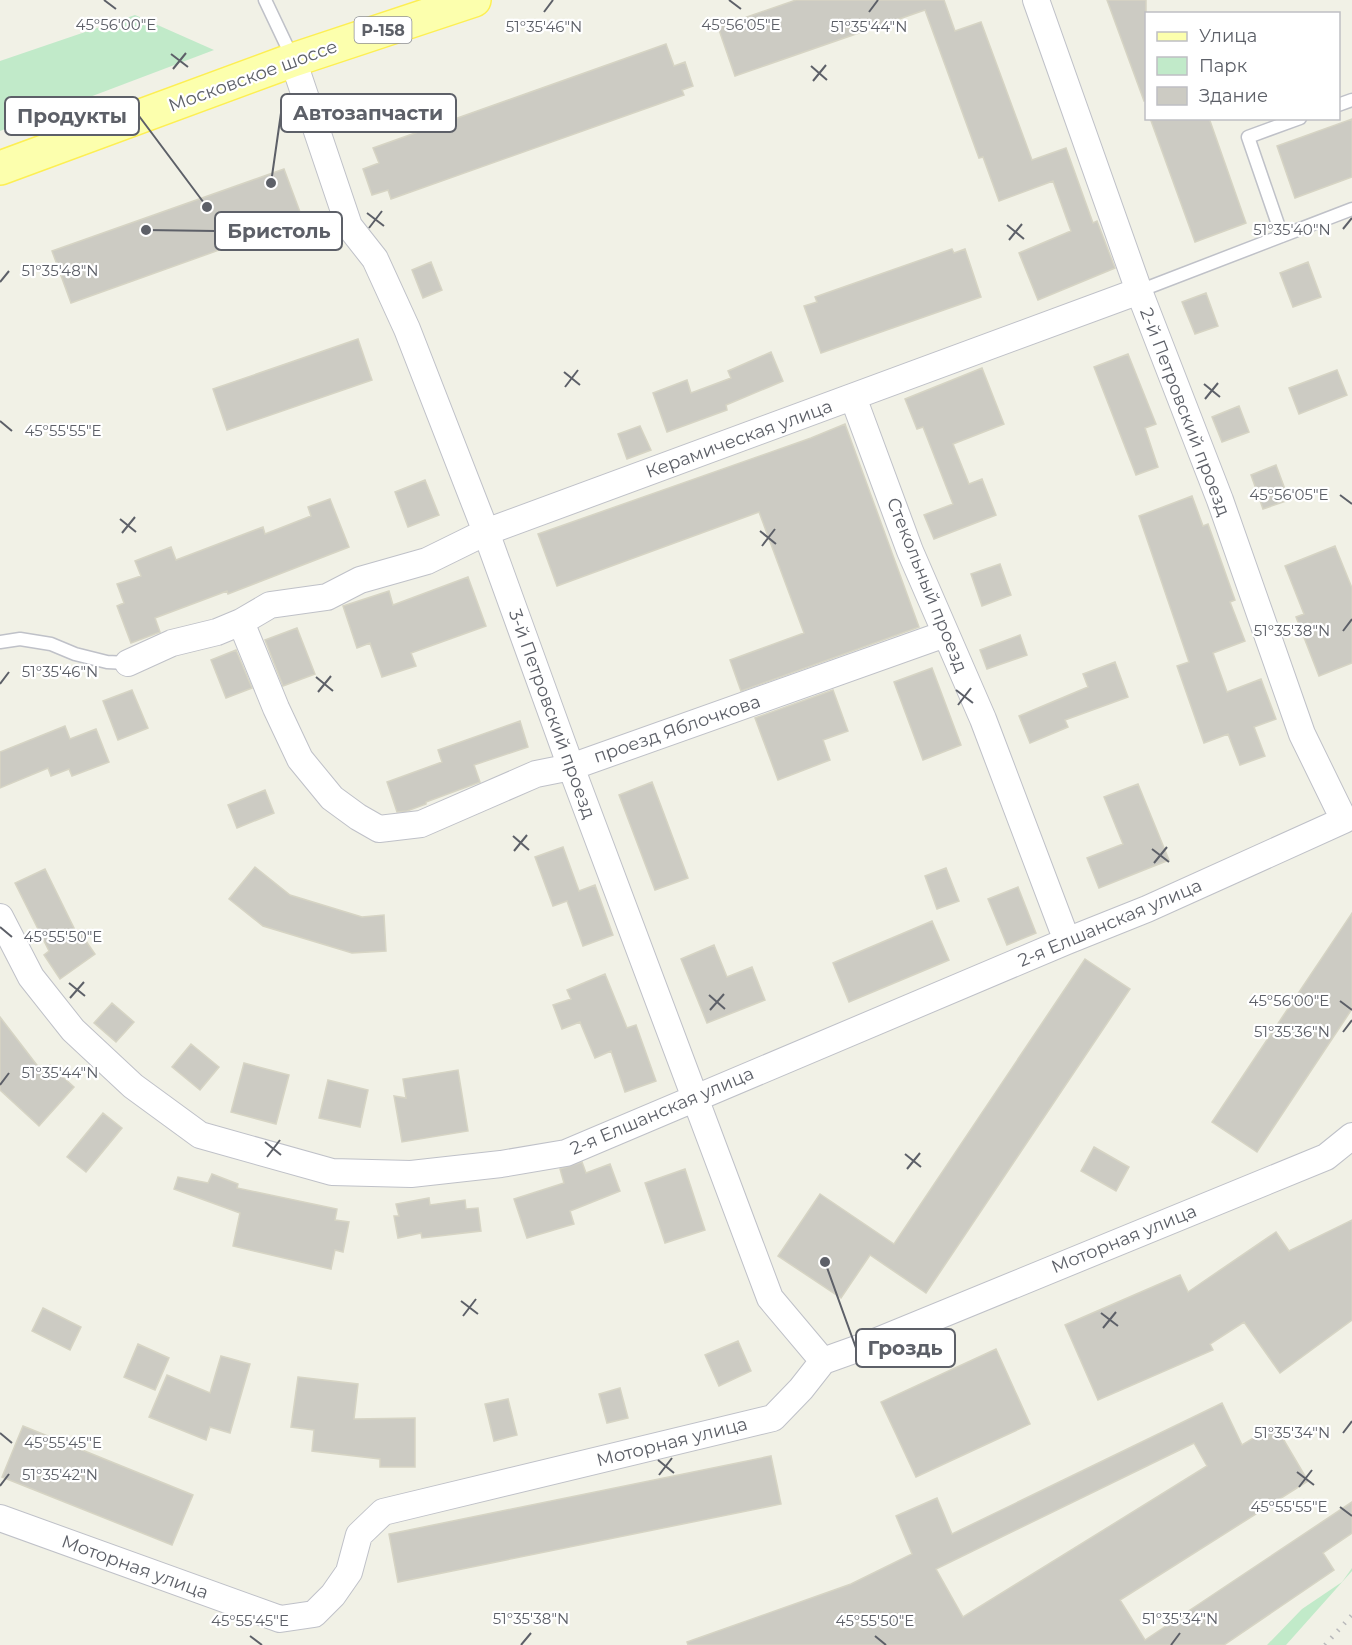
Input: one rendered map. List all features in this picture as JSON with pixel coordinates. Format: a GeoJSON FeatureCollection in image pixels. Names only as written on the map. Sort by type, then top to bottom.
{"type":"FeatureCollection","features":[{"type":"Feature","properties":{"kind":"main road","name":"Московское шоссе"},"geometry":{"type":"LineString","coordinates":[[0,168],[293,60],[474,0]]}},
{"type":"Feature","properties":{"kind":"street","name":"2-й Петровский проезд"},"geometry":{"type":"LineString","coordinates":[[1036,0],[1139,291],[1220,500],[1302,734],[1344,820]]}},
{"type":"Feature","properties":{"kind":"street","name":"3-й Петровский проезд"},"geometry":{"type":"LineString","coordinates":[[293,60],[349,226],[375,259],[407,329],[486,532],[693,1098],[770,1298],[823,1361]]}},
{"type":"Feature","properties":{"kind":"street","name":"Керамическая улица"},"geometry":{"type":"LineString","coordinates":[[128,663],[172,643],[217,632],[241,622],[270,605],[327,597],[360,580],[427,561],[486,532],[1139,291]]}},
{"type":"Feature","properties":{"kind":"street","name":"Стекольный проезд"},"geometry":{"type":"LineString","coordinates":[[853,397],[910,551],[983,719],[1067,940]]}},
{"type":"Feature","properties":{"kind":"street","name":"проезд Яблочкова"},"geometry":{"type":"LineString","coordinates":[[241,622],[276,708],[300,759],[332,798],[379,829],[421,824],[536,774],[571,766],[945,634]]}},
{"type":"Feature","properties":{"kind":"street","name":"2-я Елшанская улица"},"geometry":{"type":"LineString","coordinates":[[0,917],[31,977],[72,1030],[133,1086],[200,1135],[332,1172],[411,1174],[501,1164],[566,1153],[1067,940],[1147,909],[1344,820]]}},
{"type":"Feature","properties":{"kind":"street","name":"Моторная улица"},"geometry":{"type":"LineString","coordinates":[[0,1518],[280,1619],[314,1614],[333,1595],[349,1572],[358,1535],[383,1512],[773,1418],[801,1389],[823,1361],[865,1346],[1326,1157],[1352,1136]]}},
{"type":"Feature","properties":{"kind":"lane"},"geometry":{"type":"LineString","coordinates":[[265,0],[293,60]]}},
{"type":"Feature","properties":{"kind":"lane"},"geometry":{"type":"LineString","coordinates":[[1282,236],[1248,137],[1295,120]]}},
{"type":"Feature","properties":{"kind":"lane","name":"Керамическая улица"},"geometry":{"type":"LineString","coordinates":[[1139,291],[1352,209]]}},
{"type":"Feature","properties":{"kind":"lane"},"geometry":{"type":"LineString","coordinates":[[0,642],[20,639],[51,644],[75,654],[107,662],[128,663]]}},
{"type":"Feature","properties":{"kind":"green space"},"geometry":{"type":"Polygon","coordinates":[[[135,15],[214,50],[0,131],[0,61],[135,15]]]}},
{"type":"Feature","properties":{"kind":"green space"},"geometry":{"type":"Polygon","coordinates":[[[1352,1568],[1352,1571],[1286,1645],[1267,1645],[1302,1609],[1342,1582],[1352,1568]]]}},
{"type":"Feature","properties":{"kind":"building"},"geometry":{"type":"Polygon","coordinates":[[[796,0],[944,0],[955,31],[981,22],[1032,160],[1066,148],[1093,223],[1097,221],[1115,268],[1038,300],[1019,253],[1071,231],[1053,181],[999,201],[983,157],[979,158],[925,10],[735,76],[718,27],[796,0]]]}},
{"type":"Feature","properties":{"kind":"building"},"geometry":{"type":"Polygon","coordinates":[[[1107,0],[1146,0],[1144,101],[1107,0]]]}},
{"type":"Feature","properties":{"kind":"building"},"geometry":{"type":"Polygon","coordinates":[[[666,44],[674,66],[685,62],[693,86],[682,90],[684,95],[391,199],[388,190],[372,195],[363,169],[379,163],[373,148],[666,44]]]}},
{"type":"Feature","properties":{"kind":"building"},"geometry":{"type":"Polygon","coordinates":[[[1352,119],[1352,177],[1295,198],[1277,146],[1352,119]]]}},
{"type":"Feature","properties":{"kind":"building"},"geometry":{"type":"Polygon","coordinates":[[[1151,120],[1210,120],[1246,223],[1195,242],[1151,120]]]}},
{"type":"Feature","properties":{"kind":"building"},"geometry":{"type":"Polygon","coordinates":[[[284,169],[303,220],[71,303],[52,251],[284,169]]]}},
{"type":"Feature","properties":{"kind":"building"},"geometry":{"type":"Polygon","coordinates":[[[952,249],[954,253],[965,249],[981,297],[821,353],[804,306],[817,302],[815,297],[952,249]]]}},
{"type":"Feature","properties":{"kind":"building"},"geometry":{"type":"Polygon","coordinates":[[[431,262],[442,290],[423,298],[412,270],[431,262]]]}},
{"type":"Feature","properties":{"kind":"building"},"geometry":{"type":"Polygon","coordinates":[[[1308,262],[1321,297],[1293,307],[1280,273],[1308,262]]]}},
{"type":"Feature","properties":{"kind":"building"},"geometry":{"type":"Polygon","coordinates":[[[1206,293],[1218,326],[1195,334],[1182,302],[1206,293]]]}},
{"type":"Feature","properties":{"kind":"building"},"geometry":{"type":"Polygon","coordinates":[[[358,339],[372,380],[227,430],[213,389],[358,339]]]}},
{"type":"Feature","properties":{"kind":"building"},"geometry":{"type":"Polygon","coordinates":[[[771,352],[783,381],[726,405],[727,410],[667,432],[653,393],[687,380],[691,393],[731,378],[728,371],[771,352]]]}},
{"type":"Feature","properties":{"kind":"building"},"geometry":{"type":"Polygon","coordinates":[[[1128,354],[1156,424],[1145,428],[1158,467],[1136,475],[1094,367],[1128,354]]]}},
{"type":"Feature","properties":{"kind":"building"},"geometry":{"type":"Polygon","coordinates":[[[982,368],[1004,424],[953,444],[969,484],[982,479],[996,515],[934,539],[924,515],[953,504],[923,427],[917,429],[905,399],[982,368]]]}},
{"type":"Feature","properties":{"kind":"building"},"geometry":{"type":"Polygon","coordinates":[[[1337,370],[1347,395],[1299,414],[1289,388],[1337,370]]]}},
{"type":"Feature","properties":{"kind":"building"},"geometry":{"type":"Polygon","coordinates":[[[1239,406],[1249,432],[1222,442],[1212,417],[1239,406]]]}},
{"type":"Feature","properties":{"kind":"building"},"geometry":{"type":"Polygon","coordinates":[[[845,424],[919,627],[741,691],[730,660],[804,633],[759,512],[557,586],[538,534],[845,424]]]}},
{"type":"Feature","properties":{"kind":"building"},"geometry":{"type":"Polygon","coordinates":[[[640,426],[651,450],[627,459],[618,434],[640,426]]]}},
{"type":"Feature","properties":{"kind":"building"},"geometry":{"type":"Polygon","coordinates":[[[1276,465],[1289,500],[1263,509],[1251,475],[1276,465]]]}},
{"type":"Feature","properties":{"kind":"building"},"geometry":{"type":"Polygon","coordinates":[[[425,480],[439,515],[408,527],[395,492],[425,480]]]}},
{"type":"Feature","properties":{"kind":"building"},"geometry":{"type":"Polygon","coordinates":[[[1192,496],[1203,526],[1208,524],[1235,600],[1230,602],[1245,641],[1213,653],[1227,692],[1261,679],[1276,719],[1254,727],[1265,756],[1240,765],[1228,734],[1204,743],[1177,666],[1189,662],[1139,516],[1192,496]]]}},
{"type":"Feature","properties":{"kind":"building"},"geometry":{"type":"Polygon","coordinates":[[[330,499],[349,547],[228,594],[227,591],[155,618],[160,632],[131,643],[117,606],[124,603],[117,584],[141,576],[135,561],[171,547],[176,560],[263,527],[265,534],[311,516],[308,507],[330,499]]]}},
{"type":"Feature","properties":{"kind":"building"},"geometry":{"type":"Polygon","coordinates":[[[1335,546],[1352,588],[1352,663],[1319,676],[1296,617],[1304,614],[1285,566],[1335,546]]]}},
{"type":"Feature","properties":{"kind":"building"},"geometry":{"type":"Polygon","coordinates":[[[1000,564],[1011,595],[982,606],[971,574],[1000,564]]]}},
{"type":"Feature","properties":{"kind":"building"},"geometry":{"type":"Polygon","coordinates":[[[468,577],[486,626],[411,653],[416,666],[382,677],[370,643],[357,648],[343,606],[389,591],[393,605],[468,577]]]}},
{"type":"Feature","properties":{"kind":"building"},"geometry":{"type":"Polygon","coordinates":[[[297,628],[315,674],[283,686],[265,640],[297,628]]]}},
{"type":"Feature","properties":{"kind":"building"},"geometry":{"type":"Polygon","coordinates":[[[1020,635],[1027,655],[987,669],[980,650],[1020,635]]]}},
{"type":"Feature","properties":{"kind":"building"},"geometry":{"type":"Polygon","coordinates":[[[236,650],[252,688],[226,698],[211,660],[236,650]]]}},
{"type":"Feature","properties":{"kind":"building"},"geometry":{"type":"Polygon","coordinates":[[[1115,662],[1128,697],[1065,720],[1068,727],[1030,743],[1019,716],[1088,687],[1083,674],[1115,662]]]}},
{"type":"Feature","properties":{"kind":"building"},"geometry":{"type":"Polygon","coordinates":[[[932,668],[961,745],[923,760],[894,682],[932,668]]]}},
{"type":"Feature","properties":{"kind":"building"},"geometry":{"type":"Polygon","coordinates":[[[132,690],[148,728],[118,740],[103,701],[132,690]]]}},
{"type":"Feature","properties":{"kind":"building"},"geometry":{"type":"Polygon","coordinates":[[[833,690],[848,731],[823,740],[830,760],[778,780],[755,718],[833,690]]]}},
{"type":"Feature","properties":{"kind":"building"},"geometry":{"type":"Polygon","coordinates":[[[520,721],[528,747],[474,765],[480,782],[407,811],[397,812],[387,782],[442,762],[438,750],[520,721]]]}},
{"type":"Feature","properties":{"kind":"building"},"geometry":{"type":"Polygon","coordinates":[[[65,726],[70,739],[96,729],[109,762],[72,776],[69,769],[51,776],[48,768],[0,788],[0,752],[65,726]]]}},
{"type":"Feature","properties":{"kind":"building"},"geometry":{"type":"Polygon","coordinates":[[[652,782],[688,878],[655,890],[619,795],[652,782]]]}},
{"type":"Feature","properties":{"kind":"building"},"geometry":{"type":"Polygon","coordinates":[[[1138,784],[1169,860],[1099,888],[1087,858],[1123,844],[1104,797],[1138,784]]]}},
{"type":"Feature","properties":{"kind":"building"},"geometry":{"type":"Polygon","coordinates":[[[265,790],[274,813],[237,828],[228,805],[265,790]]]}},
{"type":"Feature","properties":{"kind":"building"},"geometry":{"type":"Polygon","coordinates":[[[563,847],[579,891],[595,885],[613,935],[583,946],[567,901],[553,906],[535,857],[563,847]]]}},
{"type":"Feature","properties":{"kind":"building"},"geometry":{"type":"Polygon","coordinates":[[[255,867],[290,895],[362,917],[384,915],[386,951],[352,953],[263,926],[229,899],[255,867]]]}},
{"type":"Feature","properties":{"kind":"building"},"geometry":{"type":"Polygon","coordinates":[[[946,868],[959,901],[937,909],[925,876],[946,868]]]}},
{"type":"Feature","properties":{"kind":"building"},"geometry":{"type":"Polygon","coordinates":[[[45,869],[76,932],[79,931],[95,954],[60,979],[44,955],[49,951],[15,883],[45,869]]]}},
{"type":"Feature","properties":{"kind":"building"},"geometry":{"type":"Polygon","coordinates":[[[1018,887],[1036,933],[1007,945],[988,899],[1018,887]]]}},
{"type":"Feature","properties":{"kind":"building"},"geometry":{"type":"Polygon","coordinates":[[[1352,913],[1352,1009],[1257,1152],[1212,1122],[1352,913]]]}},
{"type":"Feature","properties":{"kind":"building"},"geometry":{"type":"Polygon","coordinates":[[[932,921],[949,960],[849,1002],[833,963],[932,921]]]}},
{"type":"Feature","properties":{"kind":"building"},"geometry":{"type":"Polygon","coordinates":[[[714,945],[727,977],[752,967],[765,1000],[707,1023],[681,959],[714,945]]]}},
{"type":"Feature","properties":{"kind":"building"},"geometry":{"type":"Polygon","coordinates":[[[1085,959],[1130,989],[926,1293],[870,1255],[841,1298],[778,1256],[820,1194],[894,1244],[1085,959]]]}},
{"type":"Feature","properties":{"kind":"building"},"geometry":{"type":"Polygon","coordinates":[[[605,974],[627,1028],[636,1025],[656,1081],[625,1092],[611,1051],[595,1058],[580,1022],[562,1029],[553,1005],[571,999],[567,990],[605,974]]]}},
{"type":"Feature","properties":{"kind":"building"},"geometry":{"type":"Polygon","coordinates":[[[112,1003],[134,1022],[116,1042],[94,1023],[112,1003]]]}},
{"type":"Feature","properties":{"kind":"building"},"geometry":{"type":"Polygon","coordinates":[[[0,1017],[43,1073],[50,1065],[74,1087],[39,1126],[0,1090],[0,1017]]]}},
{"type":"Feature","properties":{"kind":"building"},"geometry":{"type":"Polygon","coordinates":[[[191,1044],[219,1067],[200,1090],[172,1067],[191,1044]]]}},
{"type":"Feature","properties":{"kind":"building"},"geometry":{"type":"Polygon","coordinates":[[[244,1063],[289,1075],[276,1124],[231,1112],[244,1063]]]}},
{"type":"Feature","properties":{"kind":"building"},"geometry":{"type":"Polygon","coordinates":[[[458,1070],[468,1131],[402,1142],[394,1096],[406,1098],[403,1079],[458,1070]]]}},
{"type":"Feature","properties":{"kind":"building"},"geometry":{"type":"Polygon","coordinates":[[[328,1080],[368,1090],[360,1127],[319,1118],[328,1080]]]}},
{"type":"Feature","properties":{"kind":"building"},"geometry":{"type":"Polygon","coordinates":[[[103,1113],[122,1128],[86,1172],[67,1157],[103,1113]]]}},
{"type":"Feature","properties":{"kind":"building"},"geometry":{"type":"Polygon","coordinates":[[[1094,1147],[1129,1167],[1116,1191],[1081,1171],[1094,1147]]]}},
{"type":"Feature","properties":{"kind":"building"},"geometry":{"type":"Polygon","coordinates":[[[582,1162],[586,1173],[610,1164],[620,1191],[570,1211],[574,1224],[527,1238],[514,1199],[564,1183],[560,1169],[582,1162]]]}},
{"type":"Feature","properties":{"kind":"building"},"geometry":{"type":"Polygon","coordinates":[[[685,1169],[705,1230],[665,1243],[645,1183],[685,1169]]]}},
{"type":"Feature","properties":{"kind":"building"},"geometry":{"type":"Polygon","coordinates":[[[212,1174],[238,1184],[237,1188],[337,1209],[335,1220],[349,1222],[343,1252],[335,1250],[331,1269],[233,1246],[240,1213],[174,1189],[178,1177],[208,1183],[212,1174]]]}},
{"type":"Feature","properties":{"kind":"building"},"geometry":{"type":"Polygon","coordinates":[[[429,1198],[430,1205],[465,1200],[466,1209],[478,1208],[481,1231],[422,1238],[421,1233],[398,1238],[394,1216],[399,1216],[396,1204],[429,1198]]]}},
{"type":"Feature","properties":{"kind":"building"},"geometry":{"type":"Polygon","coordinates":[[[1352,1220],[1352,1320],[1280,1373],[1244,1322],[1210,1344],[1213,1350],[1098,1400],[1065,1325],[1180,1275],[1188,1292],[1276,1232],[1289,1251],[1352,1220]]]}},
{"type":"Feature","properties":{"kind":"building"},"geometry":{"type":"Polygon","coordinates":[[[43,1308],[81,1327],[70,1350],[32,1331],[43,1308]]]}},
{"type":"Feature","properties":{"kind":"building"},"geometry":{"type":"Polygon","coordinates":[[[738,1341],[751,1371],[719,1386],[705,1355],[738,1341]]]}},
{"type":"Feature","properties":{"kind":"building"},"geometry":{"type":"Polygon","coordinates":[[[138,1344],[169,1358],[155,1390],[124,1377],[138,1344]]]}},
{"type":"Feature","properties":{"kind":"building"},"geometry":{"type":"Polygon","coordinates":[[[996,1349],[1030,1424],[916,1477],[881,1402],[996,1349]]]}},
{"type":"Feature","properties":{"kind":"building"},"geometry":{"type":"Polygon","coordinates":[[[221,1356],[250,1364],[230,1433],[210,1427],[206,1440],[149,1417],[167,1375],[210,1393],[221,1356]]]}},
{"type":"Feature","properties":{"kind":"building"},"geometry":{"type":"Polygon","coordinates":[[[298,1377],[358,1384],[354,1419],[415,1418],[415,1467],[380,1467],[380,1459],[312,1451],[314,1430],[291,1427],[298,1377]]]}},
{"type":"Feature","properties":{"kind":"building"},"geometry":{"type":"Polygon","coordinates":[[[620,1388],[628,1418],[607,1423],[599,1394],[620,1388]]]}},
{"type":"Feature","properties":{"kind":"building"},"geometry":{"type":"Polygon","coordinates":[[[508,1399],[517,1435],[494,1441],[485,1404],[508,1399]]]}},
{"type":"Feature","properties":{"kind":"building"},"geometry":{"type":"Polygon","coordinates":[[[1222,1403],[1242,1445],[1275,1425],[1308,1481],[1120,1600],[1145,1640],[1352,1502],[1352,1533],[1323,1553],[1334,1570],[1224,1645],[688,1645],[687,1642],[851,1584],[912,1554],[896,1516],[937,1498],[952,1534],[1222,1403]],[[1194,1443],[936,1569],[963,1617],[1207,1466],[1194,1443]]]}},
{"type":"Feature","properties":{"kind":"building"},"geometry":{"type":"Polygon","coordinates":[[[23,1426],[193,1495],[172,1545],[2,1477],[23,1426]]]}},
{"type":"Feature","properties":{"kind":"building"},"geometry":{"type":"Polygon","coordinates":[[[771,1456],[781,1504],[398,1582],[389,1534],[771,1456]]]}},
{"type":"Feature","properties":{"kind":"railway"},"geometry":{"type":"LineString","coordinates":[[1325,1645],[1352,1615]]}},
{"type":"Feature","properties":{"kind":"place","name":"Автозапчасти"},"geometry":{"type":"Point","coordinates":[271,183]}},
{"type":"Feature","properties":{"kind":"place","name":"Продукты"},"geometry":{"type":"Point","coordinates":[207,207]}},
{"type":"Feature","properties":{"kind":"place","name":"Бристоль"},"geometry":{"type":"Point","coordinates":[146,230]}},
{"type":"Feature","properties":{"kind":"place","name":"Гроздь"},"geometry":{"type":"Point","coordinates":[825,1262]}}]}
